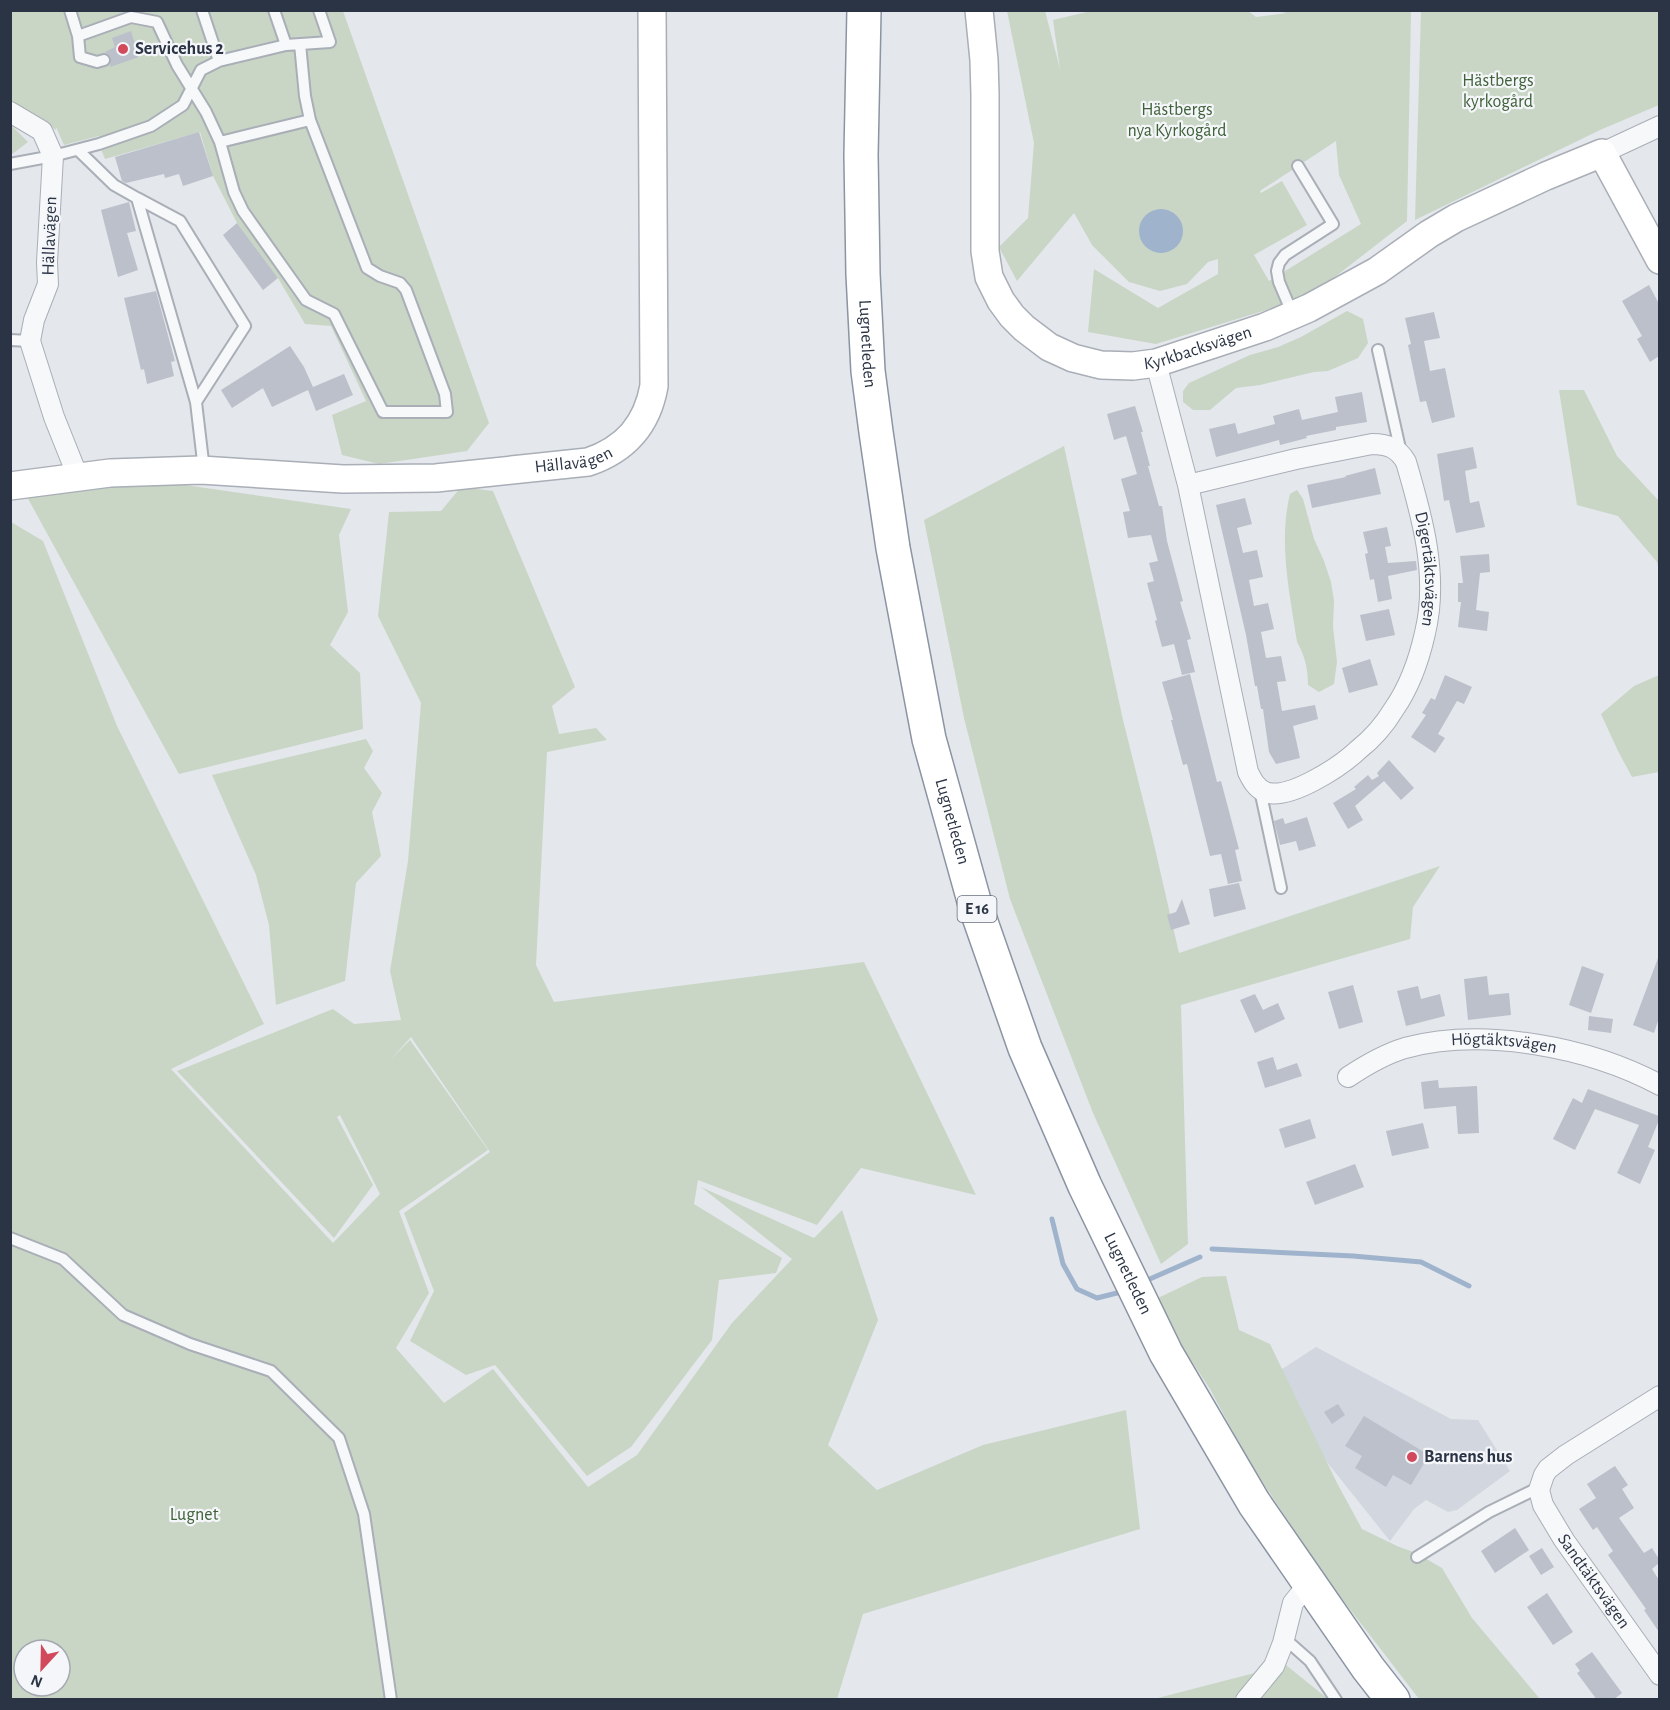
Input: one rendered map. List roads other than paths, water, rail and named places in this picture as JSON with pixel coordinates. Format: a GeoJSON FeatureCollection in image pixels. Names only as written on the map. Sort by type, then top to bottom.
{"type":"FeatureCollection","features":[{"type":"Feature","properties":{"kind":"highway","name":"Lugnetleden"},"geometry":{"type":"LineString","coordinates":[[863,15],[861,155],[863,274],[868,371],[874,422],[893,548],[929,739],[976,908],[1025,1048],[1085,1186],[1161,1343],[1254,1503],[1368,1668],[1393,1700]]}},
{"type":"Feature","properties":{"kind":"street","name":"Hällavägen"},"geometry":{"type":"LineString","coordinates":[[10,486],[110,473],[204,471],[343,478],[436,478],[588,462],[604,457],[626,441],[644,419],[651,403],[654,386],[651,10]]}},
{"type":"Feature","properties":{"kind":"street","name":"Kyrkbacksvägen"},"geometry":{"type":"LineString","coordinates":[[979,10],[985,94],[985,251],[989,276],[1012,316],[1024,328],[1060,353],[1101,365],[1132,366],[1156,363],[1265,327],[1377,271],[1456,218],[1659,126]]}},
{"type":"Feature","properties":{"kind":"street"},"geometry":{"type":"LineString","coordinates":[[10,112],[42,131],[53,156]]}},
{"type":"Feature","properties":{"kind":"street"},"geometry":{"type":"LineString","coordinates":[[1602,153],[1659,260]]}},
{"type":"Feature","properties":{"kind":"street","name":"Hällavägen"},"geometry":{"type":"LineString","coordinates":[[53,156],[47,262],[48,284],[34,320],[20,340],[78,477]]}},
{"type":"Feature","properties":{"kind":"street"},"geometry":{"type":"LineString","coordinates":[[1156,363],[1188,485],[1248,772],[1260,790]]}},
{"type":"Feature","properties":{"kind":"street"},"geometry":{"type":"LineString","coordinates":[[1188,485],[1296,459],[1372,444],[1393,448],[1401,453]]}},
{"type":"Feature","properties":{"kind":"street","name":"Digertäktsvägen"},"geometry":{"type":"LineString","coordinates":[[1260,790],[1279,794],[1296,789],[1337,767],[1377,732],[1394,710],[1408,686],[1419,659],[1430,598],[1429,566],[1423,529],[1409,472],[1401,453]]}},
{"type":"Feature","properties":{"kind":"street","name":"Högtäktsvägen"},"geometry":{"type":"LineString","coordinates":[[1348,1077],[1369,1063],[1403,1049],[1444,1041],[1479,1040],[1517,1042],[1585,1054],[1615,1064],[1659,1085]]}},
{"type":"Feature","properties":{"kind":"street"},"geometry":{"type":"LineString","coordinates":[[1540,1485],[1548,1469],[1566,1455],[1659,1396]]}},
{"type":"Feature","properties":{"kind":"street","name":"Sandtäktsvägen"},"geometry":{"type":"LineString","coordinates":[[1540,1485],[1543,1505],[1555,1525],[1659,1675]]}},
{"type":"Feature","properties":{"kind":"street"},"geometry":{"type":"LineString","coordinates":[[1246,1700],[1274,1666],[1293,1603],[1309,1583]]}},
{"type":"Feature","properties":{"kind":"lane"},"geometry":{"type":"LineString","coordinates":[[70,10],[78,36],[80,57],[97,62],[104,60]]}},
{"type":"Feature","properties":{"kind":"lane"},"geometry":{"type":"LineString","coordinates":[[202,10],[219,61]]}},
{"type":"Feature","properties":{"kind":"lane"},"geometry":{"type":"LineString","coordinates":[[274,10],[286,45]]}},
{"type":"Feature","properties":{"kind":"lane"},"geometry":{"type":"LineString","coordinates":[[10,164],[78,150],[151,126],[183,105],[201,70],[219,61],[286,45],[330,42],[319,10]]}},
{"type":"Feature","properties":{"kind":"lane"},"geometry":{"type":"LineString","coordinates":[[78,36],[130,14],[157,22],[177,65],[206,112],[220,142],[234,192],[243,211],[306,300],[334,314],[383,412],[447,412],[445,394],[406,290],[400,283],[380,276],[367,268],[310,120],[305,96],[300,44]]}},
{"type":"Feature","properties":{"kind":"lane"},"geometry":{"type":"LineString","coordinates":[[220,142],[310,120]]}},
{"type":"Feature","properties":{"kind":"lane"},"geometry":{"type":"LineString","coordinates":[[78,150],[114,185],[180,221],[245,326],[196,402]]}},
{"type":"Feature","properties":{"kind":"lane"},"geometry":{"type":"LineString","coordinates":[[1293,315],[1279,282],[1277,271],[1279,263],[1285,255],[1333,224],[1298,166]]}},
{"type":"Feature","properties":{"kind":"lane"},"geometry":{"type":"LineString","coordinates":[[137,198],[196,402],[204,471]]}},
{"type":"Feature","properties":{"kind":"lane"},"geometry":{"type":"LineString","coordinates":[[1378,350],[1401,453]]}},
{"type":"Feature","properties":{"kind":"lane"},"geometry":{"type":"LineString","coordinates":[[1260,790],[1281,888]]}},
{"type":"Feature","properties":{"kind":"lane"},"geometry":{"type":"LineString","coordinates":[[10,1238],[63,1259],[123,1315],[190,1344],[271,1371],[339,1438],[364,1514],[391,1700]]}},
{"type":"Feature","properties":{"kind":"lane"},"geometry":{"type":"LineString","coordinates":[[1417,1557],[1489,1512],[1540,1485]]}},
{"type":"Feature","properties":{"kind":"lane"},"geometry":{"type":"LineString","coordinates":[[1284,1638],[1310,1661],[1336,1700]]}},
{"type":"Feature","properties":{"kind":"water"},"geometry":{"type":"Polygon","coordinates":[[[1161,209],[1170,210],[1177,215],[1182,222],[1182,240],[1177,247],[1170,252],[1161,253],[1152,252],[1145,247],[1140,240],[1139,231],[1140,222],[1145,215],[1152,210],[1161,209]]]}},
{"type":"Feature","properties":{"kind":"waterway"},"geometry":{"type":"LineString","coordinates":[[1052,1219],[1063,1264],[1077,1289],[1097,1298],[1121,1292]]}},
{"type":"Feature","properties":{"kind":"waterway"},"geometry":{"type":"LineString","coordinates":[[1212,1249],[1421,1262],[1469,1286]]}},
{"type":"Feature","properties":{"kind":"waterway"},"geometry":{"type":"LineString","coordinates":[[1143,1282],[1200,1257]]}},
{"type":"Feature","properties":{"kind":"place","name":"Servicehus 2"},"geometry":{"type":"Point","coordinates":[123,49]}},
{"type":"Feature","properties":{"kind":"place","name":"Barnens hus"},"geometry":{"type":"Point","coordinates":[1412,1457]}},
{"type":"Feature","properties":{"kind":"park label","name":"Hästbergs kyrkogård"},"geometry":{"type":"Point","coordinates":[1498,91]}},
{"type":"Feature","properties":{"kind":"park label","name":"Hästbergs nya Kyrkogård"},"geometry":{"type":"Point","coordinates":[1177,120]}},
{"type":"Feature","properties":{"kind":"park label","name":"Lugnet"},"geometry":{"type":"Point","coordinates":[194,1515]}}]}
